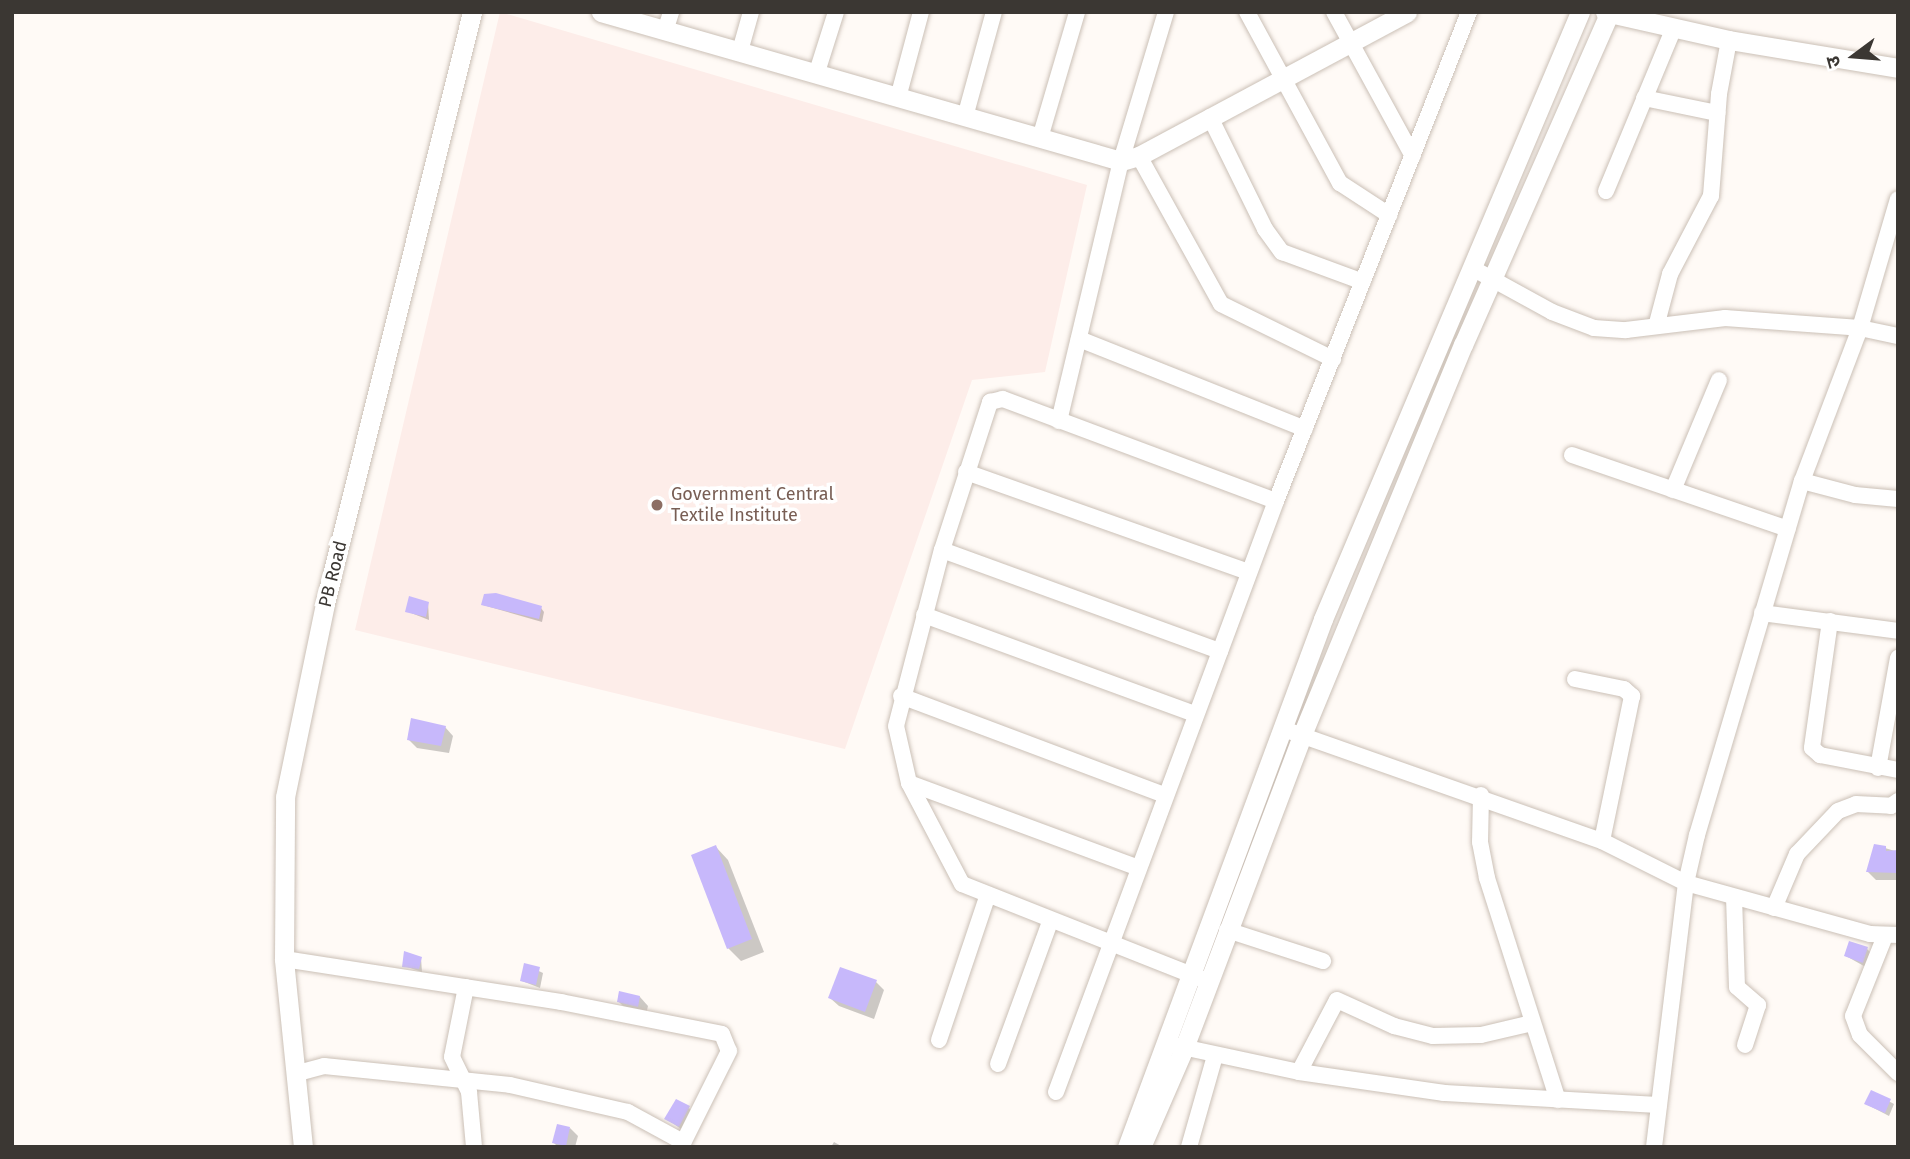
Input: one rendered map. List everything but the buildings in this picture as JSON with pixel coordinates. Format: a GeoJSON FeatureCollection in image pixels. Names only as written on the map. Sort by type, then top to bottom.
{"type":"FeatureCollection","features":[{"type":"Feature","properties":{"kind":"street","name":"PB Road"},"geometry":{"type":"LineString","coordinates":[[303,1147],[298,1073],[284,959],[285,797],[325,603],[472,12]]}},
{"type":"Feature","properties":{"kind":"street"},"geometry":{"type":"LineString","coordinates":[[601,12],[668,22],[740,51],[900,94],[965,117],[1040,138],[1130,159],[1407,12]]}},
{"type":"Feature","properties":{"kind":"street"},"geometry":{"type":"LineString","coordinates":[[740,51],[751,12]]}},
{"type":"Feature","properties":{"kind":"street"},"geometry":{"type":"LineString","coordinates":[[817,72],[836,12]]}},
{"type":"Feature","properties":{"kind":"street"},"geometry":{"type":"LineString","coordinates":[[900,94],[921,12]]}},
{"type":"Feature","properties":{"kind":"street"},"geometry":{"type":"LineString","coordinates":[[965,117],[994,12]]}},
{"type":"Feature","properties":{"kind":"street"},"geometry":{"type":"LineString","coordinates":[[1040,138],[1077,12]]}},
{"type":"Feature","properties":{"kind":"street"},"geometry":{"type":"LineString","coordinates":[[1059,421],[1079,339],[1130,159],[1166,12]]}},
{"type":"Feature","properties":{"kind":"street"},"geometry":{"type":"LineString","coordinates":[[1247,12],[1280,79],[1340,183],[1390,215]]}},
{"type":"Feature","properties":{"kind":"street"},"geometry":{"type":"LineString","coordinates":[[1334,12],[1413,156]]}},
{"type":"Feature","properties":{"kind":"street"},"geometry":{"type":"LineString","coordinates":[[1056,1092],[1113,947],[1164,795],[1276,500],[1469,12]]}},
{"type":"Feature","properties":{"kind":"street"},"geometry":{"type":"LineString","coordinates":[[1260,818],[1283,729],[1324,619],[1580,12]]}},
{"type":"Feature","properties":{"kind":"street"},"geometry":{"type":"LineString","coordinates":[[1141,1147],[1199,978],[1260,818],[1302,735],[1492,278],[1608,13],[1729,40],[1898,68]]}},
{"type":"Feature","properties":{"kind":"street"},"geometry":{"type":"LineString","coordinates":[[1605,191],[1674,28]]}},
{"type":"Feature","properties":{"kind":"street"},"geometry":{"type":"LineString","coordinates":[[1657,323],[1670,274],[1711,196],[1717,113],[1729,40]]}},
{"type":"Feature","properties":{"kind":"street"},"geometry":{"type":"LineString","coordinates":[[1644,98],[1717,113]]}},
{"type":"Feature","properties":{"kind":"street"},"geometry":{"type":"LineString","coordinates":[[1210,117],[1265,229],[1282,252],[1363,282]]}},
{"type":"Feature","properties":{"kind":"street"},"geometry":{"type":"LineString","coordinates":[[1130,159],[1221,304],[1333,359]]}},
{"type":"Feature","properties":{"kind":"street"},"geometry":{"type":"LineString","coordinates":[[1654,1147],[1686,883],[1802,481],[1860,328],[1898,199]]}},
{"type":"Feature","properties":{"kind":"street"},"geometry":{"type":"LineString","coordinates":[[1472,268],[1552,312],[1594,328],[1626,330],[1657,323],[1725,318],[1860,328],[1898,336]]}},
{"type":"Feature","properties":{"kind":"street"},"geometry":{"type":"LineString","coordinates":[[1079,339],[1305,429]]}},
{"type":"Feature","properties":{"kind":"street"},"geometry":{"type":"LineString","coordinates":[[1673,490],[1719,380]]}},
{"type":"Feature","properties":{"kind":"street"},"geometry":{"type":"LineString","coordinates":[[1199,978],[1113,947],[987,897],[962,884],[953,873],[909,783],[897,743],[901,696],[942,550],[990,402],[1003,399],[1276,500]]}},
{"type":"Feature","properties":{"kind":"street"},"geometry":{"type":"LineString","coordinates":[[1572,455],[1788,529]]}},
{"type":"Feature","properties":{"kind":"street"},"geometry":{"type":"LineString","coordinates":[[966,472],[1249,572]]}},
{"type":"Feature","properties":{"kind":"street"},"geometry":{"type":"LineString","coordinates":[[1802,481],[1855,495],[1898,499]]}},
{"type":"Feature","properties":{"kind":"street"},"geometry":{"type":"LineString","coordinates":[[942,550],[1220,651]]}},
{"type":"Feature","properties":{"kind":"street"},"geometry":{"type":"LineString","coordinates":[[1762,613],[1898,631]]}},
{"type":"Feature","properties":{"kind":"street"},"geometry":{"type":"LineString","coordinates":[[924,615],[1195,713]]}},
{"type":"Feature","properties":{"kind":"street"},"geometry":{"type":"LineString","coordinates":[[1324,619],[1345,629]]}},
{"type":"Feature","properties":{"kind":"street"},"geometry":{"type":"LineString","coordinates":[[1830,621],[1812,748],[1820,755],[1898,770]]}},
{"type":"Feature","properties":{"kind":"street"},"geometry":{"type":"LineString","coordinates":[[1878,768],[1898,658]]}},
{"type":"Feature","properties":{"kind":"street"},"geometry":{"type":"LineString","coordinates":[[1575,679],[1624,689],[1632,696],[1602,841]]}},
{"type":"Feature","properties":{"kind":"street"},"geometry":{"type":"LineString","coordinates":[[901,696],[1164,795]]}},
{"type":"Feature","properties":{"kind":"street"},"geometry":{"type":"LineString","coordinates":[[1283,729],[1481,796],[1602,841],[1686,883],[1774,908],[1891,935],[1853,1016],[1860,1035],[1898,1073]]}},
{"type":"Feature","properties":{"kind":"street"},"geometry":{"type":"LineString","coordinates":[[909,783],[1139,868]]}},
{"type":"Feature","properties":{"kind":"street"},"geometry":{"type":"LineString","coordinates":[[1481,796],[1484,868],[1558,1100]]}},
{"type":"Feature","properties":{"kind":"street"},"geometry":{"type":"LineString","coordinates":[[1774,908],[1797,854],[1838,811],[1856,804],[1891,806],[1898,801]]}},
{"type":"Feature","properties":{"kind":"street"},"geometry":{"type":"LineString","coordinates":[[939,1040],[987,897]]}},
{"type":"Feature","properties":{"kind":"street"},"geometry":{"type":"LineString","coordinates":[[1734,897],[1737,987],[1758,1005],[1745,1045]]}},
{"type":"Feature","properties":{"kind":"street"},"geometry":{"type":"LineString","coordinates":[[1199,978],[1227,930],[1227,905]]}},
{"type":"Feature","properties":{"kind":"street"},"geometry":{"type":"LineString","coordinates":[[998,1064],[1050,922]]}},
{"type":"Feature","properties":{"kind":"street"},"geometry":{"type":"LineString","coordinates":[[1227,930],[1323,961]]}},
{"type":"Feature","properties":{"kind":"street"},"geometry":{"type":"LineString","coordinates":[[284,959],[466,987],[722,1034],[729,1051],[682,1144],[612,1107],[510,1085],[324,1066],[298,1073]]}},
{"type":"Feature","properties":{"kind":"street"},"geometry":{"type":"LineString","coordinates":[[466,987],[452,1057],[466,1082],[474,1147]]}},
{"type":"Feature","properties":{"kind":"street"},"geometry":{"type":"LineString","coordinates":[[1299,1072],[1337,1000],[1394,1026],[1433,1036],[1481,1035],[1532,1023]]}},
{"type":"Feature","properties":{"kind":"street"},"geometry":{"type":"LineString","coordinates":[[1175,1045],[1215,1056],[1299,1072],[1444,1093],[1659,1105]]}},
{"type":"Feature","properties":{"kind":"street"},"geometry":{"type":"LineString","coordinates":[[1127,1147],[1175,1045]]}},
{"type":"Feature","properties":{"kind":"street"},"geometry":{"type":"LineString","coordinates":[[1189,1147],[1215,1056]]}},
{"type":"Feature","properties":{"kind":"shaded area","name":"Government Central Textile Institute"},"geometry":{"type":"Polygon","coordinates":[[[500,12],[1087,185],[1045,372],[972,380],[845,749],[355,630],[500,12]]]}},
{"type":"Feature","properties":{"kind":"place","name":"Government Central Textile Institute"},"geometry":{"type":"Point","coordinates":[657,505]}}]}
